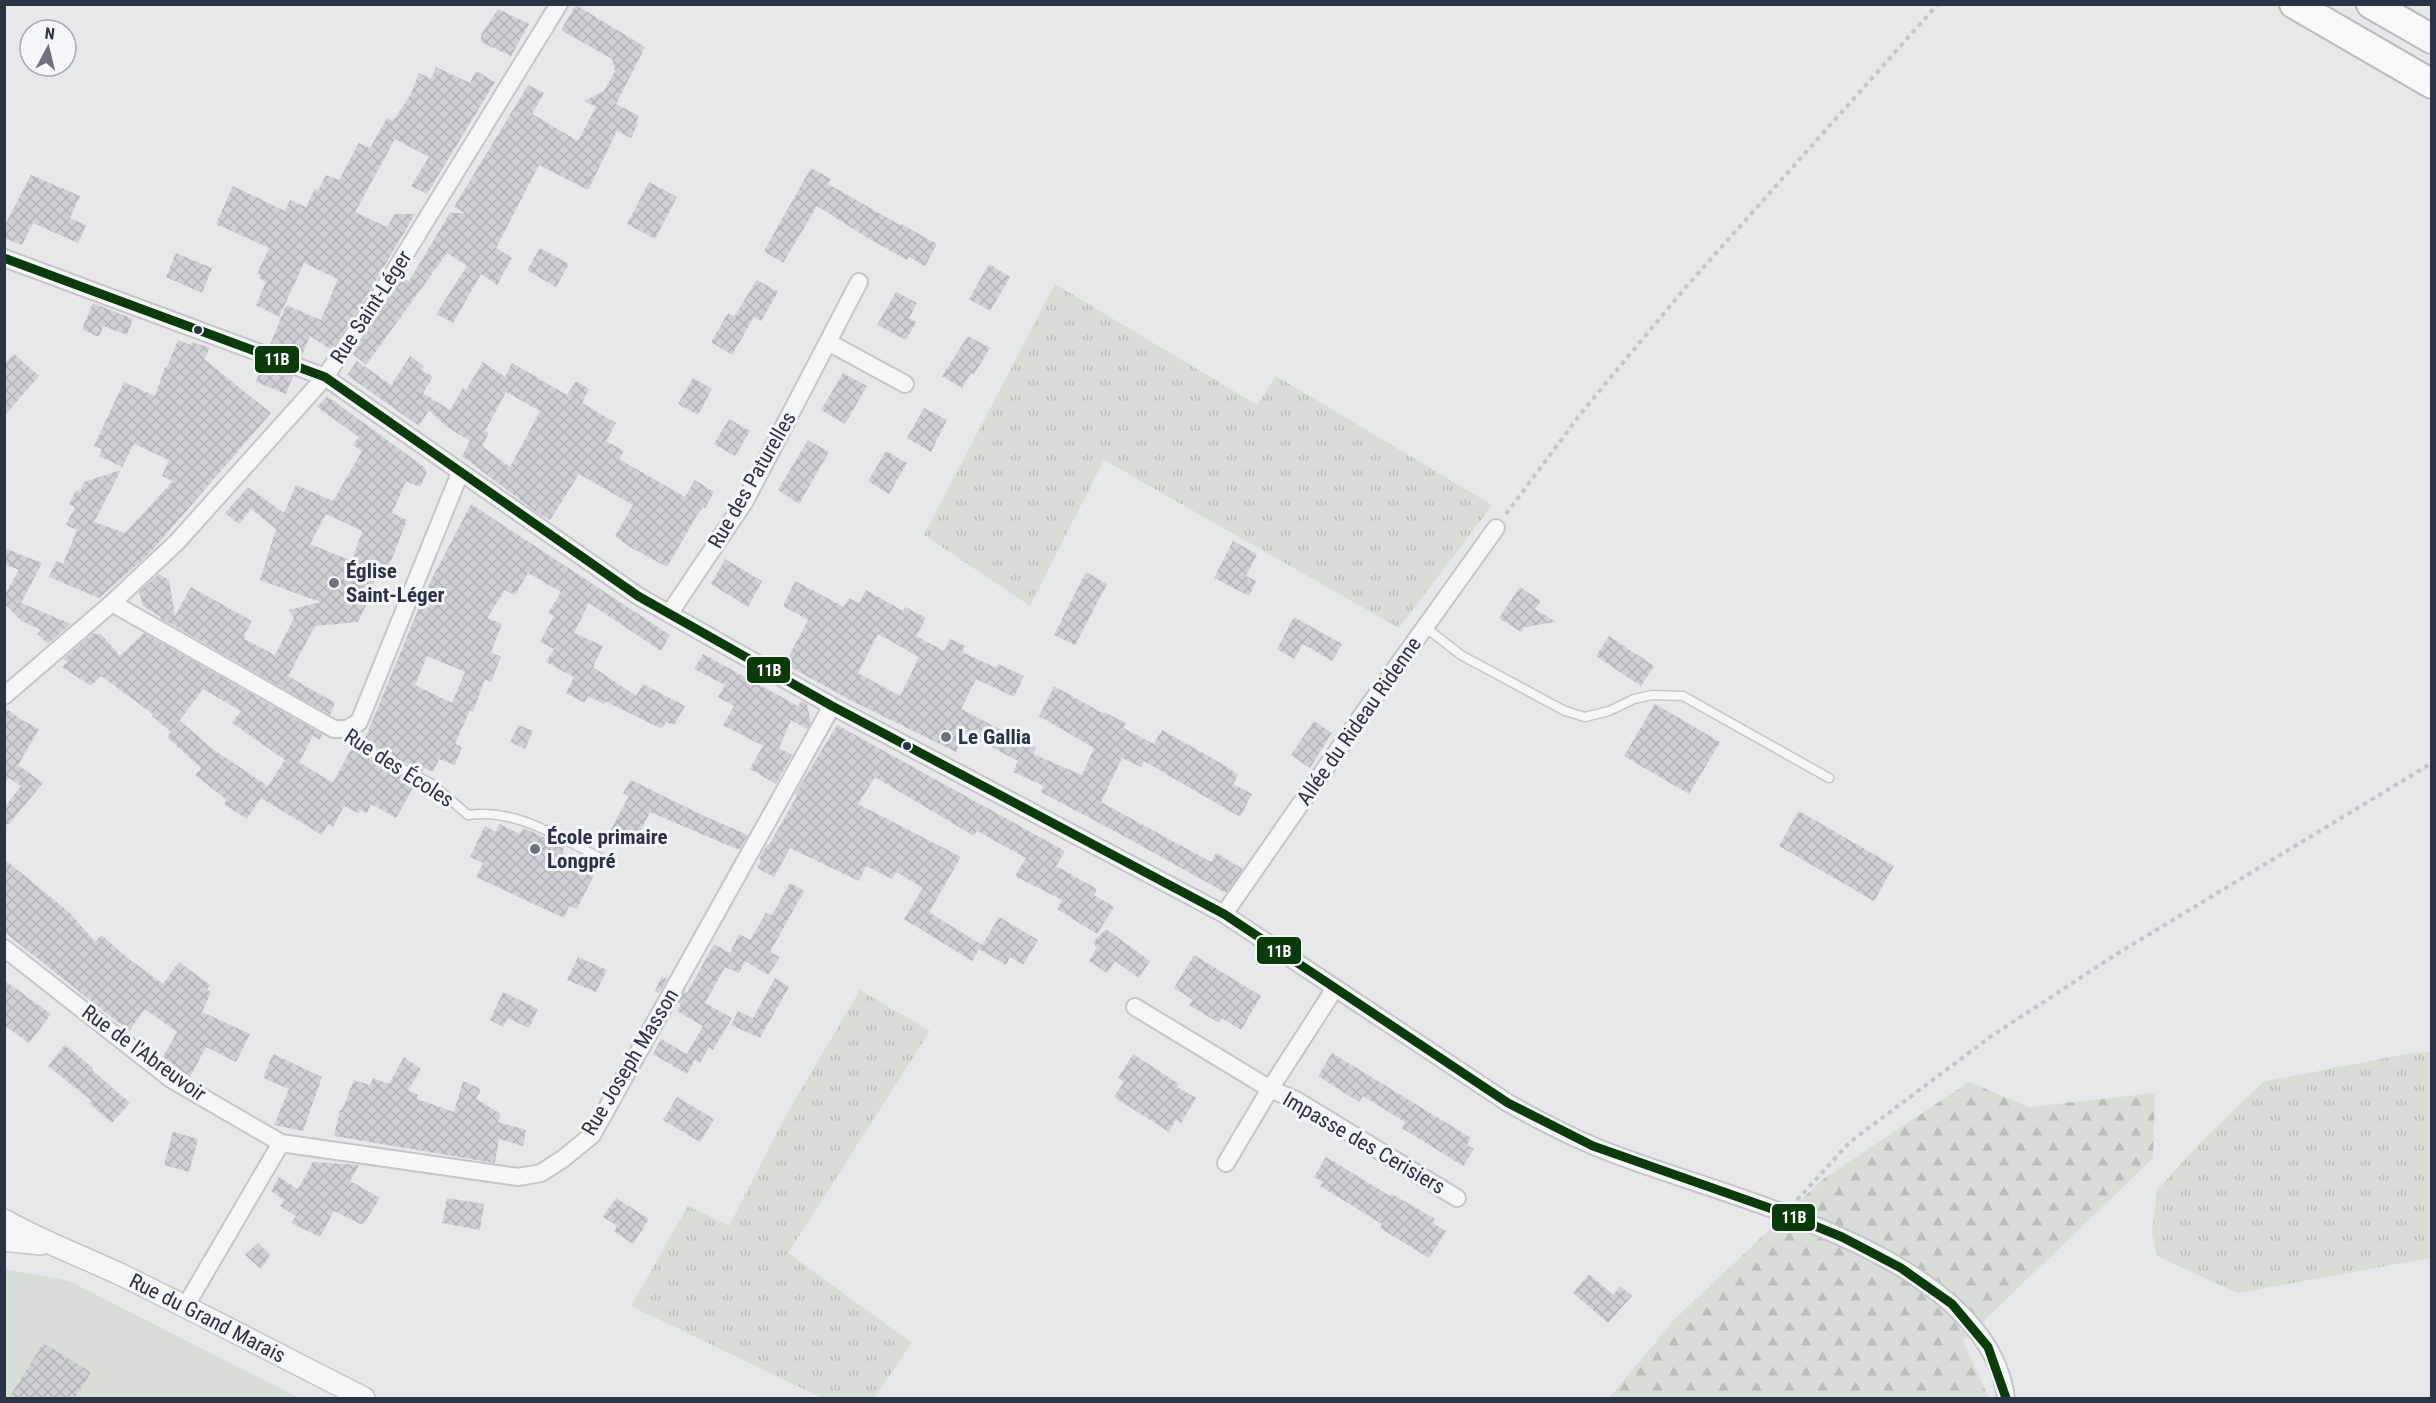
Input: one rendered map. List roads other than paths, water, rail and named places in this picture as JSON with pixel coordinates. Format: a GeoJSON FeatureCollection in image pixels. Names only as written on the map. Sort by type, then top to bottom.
{"type":"FeatureCollection","features":[{"type":"Feature","properties":{"kind":"highway"},"geometry":{"type":"LineString","coordinates":[[2294,4],[2432,84]]}},
{"type":"Feature","properties":{"kind":"highway"},"geometry":{"type":"LineString","coordinates":[[2371,4],[2432,39]]}},
{"type":"Feature","properties":{"kind":"street","name":"Rue Saint-Léger"},"geometry":{"type":"LineString","coordinates":[[4,696],[112,603],[177,542],[325,377],[375,303],[559,4]]}},
{"type":"Feature","properties":{"kind":"street"},"geometry":{"type":"LineString","coordinates":[[4,258],[325,377],[638,596],[832,706],[1224,914],[1479,1085],[1542,1122],[1606,1152],[1785,1213],[1878,1254],[1937,1293],[1962,1315],[1980,1337],[1995,1362],[2006,1398]]}},
{"type":"Feature","properties":{"kind":"street","name":"Rue des Paturelles"},"geometry":{"type":"LineString","coordinates":[[669,614],[745,501],[859,282]]}},
{"type":"Feature","properties":{"kind":"street"},"geometry":{"type":"LineString","coordinates":[[828,342],[904,384]]}},
{"type":"Feature","properties":{"kind":"street"},"geometry":{"type":"LineString","coordinates":[[347,729],[359,722],[460,473]]}},
{"type":"Feature","properties":{"kind":"street","name":"Allée du Rideau Ridenne"},"geometry":{"type":"LineString","coordinates":[[1224,914],[1496,528]]}},
{"type":"Feature","properties":{"kind":"street","name":"Rue des Écoles"},"geometry":{"type":"LineString","coordinates":[[112,603],[334,729],[347,729]]}},
{"type":"Feature","properties":{"kind":"street","name":"Rue Joseph Masson"},"geometry":{"type":"LineString","coordinates":[[280,1143],[518,1178],[542,1173],[564,1158],[592,1135],[832,706]]}},
{"type":"Feature","properties":{"kind":"street","name":"Rue de l'Abreuvoir"},"geometry":{"type":"LineString","coordinates":[[4,948],[171,1079],[280,1143]]}},
{"type":"Feature","properties":{"kind":"street"},"geometry":{"type":"LineString","coordinates":[[1226,1163],[1330,996],[1333,987]]}},
{"type":"Feature","properties":{"kind":"street","name":"Impasse des Cerisiers"},"geometry":{"type":"LineString","coordinates":[[1135,1007],[1270,1089],[1296,1100],[1457,1198]]}},
{"type":"Feature","properties":{"kind":"street"},"geometry":{"type":"LineString","coordinates":[[185,1307],[280,1143]]}},
{"type":"Feature","properties":{"kind":"street","name":"Rue du Grand Marais"},"geometry":{"type":"LineString","coordinates":[[4,1220],[50,1245],[96,1262],[364,1398]]}},
{"type":"Feature","properties":{"kind":"street","name":"Rue du Grand Marais"},"geometry":{"type":"LineString","coordinates":[[4,1240],[50,1245]]}},
{"type":"Feature","properties":{"kind":"lane"},"geometry":{"type":"LineString","coordinates":[[1425,627],[1461,655],[1565,711],[1585,717],[1609,711],[1634,699],[1652,695],[1683,696],[1829,778]]}},
{"type":"Feature","properties":{"kind":"lane","name":"Rue des Écoles"},"geometry":{"type":"LineString","coordinates":[[347,729],[359,746],[432,784],[468,814],[502,814],[519,818],[599,857]]}},
{"type":"Feature","properties":{"kind":"place","name":"Église Saint-Léger"},"geometry":{"type":"Point","coordinates":[334,583]}},
{"type":"Feature","properties":{"kind":"place","name":"Le Gallia"},"geometry":{"type":"Point","coordinates":[946,737]}},
{"type":"Feature","properties":{"kind":"place","name":"École primaire Longpré"},"geometry":{"type":"Point","coordinates":[535,849]}}]}
